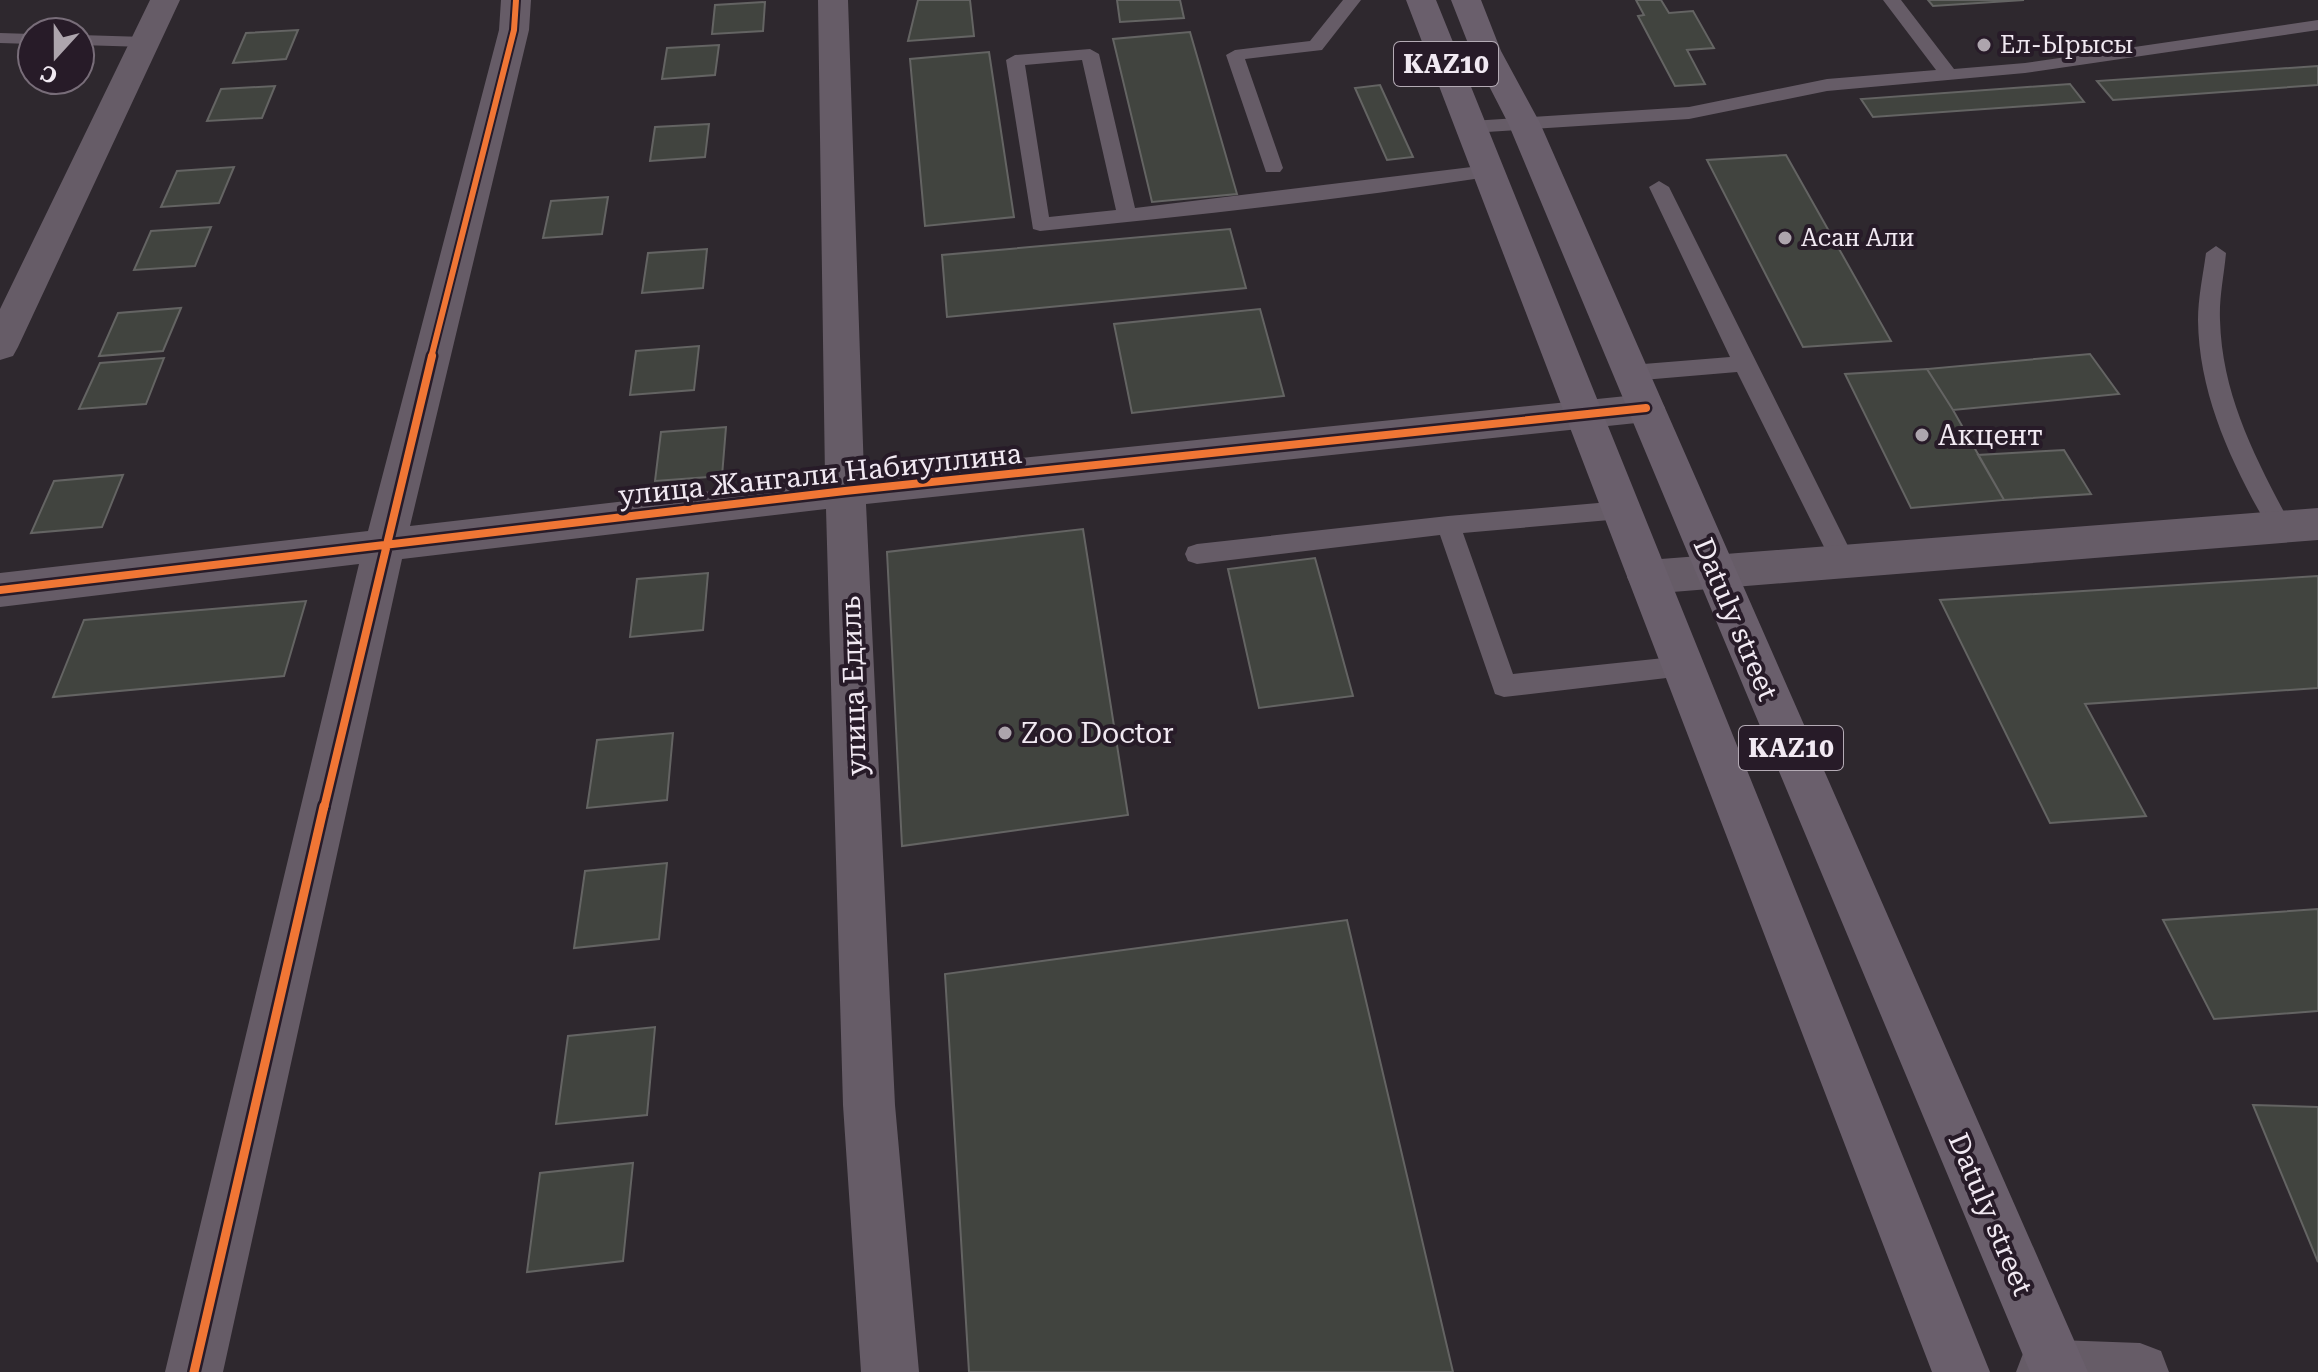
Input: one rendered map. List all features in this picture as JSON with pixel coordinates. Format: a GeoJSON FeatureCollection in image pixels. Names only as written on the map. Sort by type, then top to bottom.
{"type":"FeatureCollection","features":[{"type":"Feature","properties":{"kind":"highway","name":"KAZ10"},"geometry":{"type":"LineString","coordinates":[[1421,0],[1961,1372]]}},
{"type":"Feature","properties":{"kind":"highway","name":"Datuly street"},"geometry":{"type":"LineString","coordinates":[[1466,0],[1486,51],[1524,123],[1639,391],[2054,1371]]}},
{"type":"Feature","properties":{"kind":"street"},"geometry":{"type":"LineString","coordinates":[[0,347],[165,0]]}},
{"type":"Feature","properties":{"kind":"street"},"geometry":{"type":"LineString","coordinates":[[194,1372],[384,547],[514,30],[516,0]]}},
{"type":"Feature","properties":{"kind":"street","name":"улица Едиль"},"geometry":{"type":"LineString","coordinates":[[833,0],[845,491],[869,1105],[890,1372]]}},
{"type":"Feature","properties":{"kind":"street","name":"улица Жангали Набиуллина"},"geometry":{"type":"LineString","coordinates":[[0,590],[845,491],[1584,414],[1639,391]]}},
{"type":"Feature","properties":{"kind":"street"},"geometry":{"type":"LineString","coordinates":[[1648,577],[2299,526]]}},
{"type":"Feature","properties":{"kind":"street"},"geometry":{"type":"LineString","coordinates":[[2054,1371],[2140,1372]]}},
{"type":"Feature","properties":{"kind":"lane"},"geometry":{"type":"LineString","coordinates":[[1273,168],[1235,55],[1316,46],[1352,0]]}},
{"type":"Feature","properties":{"kind":"lane"},"geometry":{"type":"LineString","coordinates":[[1892,0],[1949,75]]}},
{"type":"Feature","properties":{"kind":"lane"},"geometry":{"type":"LineString","coordinates":[[1471,127],[1689,113],[1827,85],[2025,68],[2318,25]]}},
{"type":"Feature","properties":{"kind":"lane"},"geometry":{"type":"LineString","coordinates":[[96,40],[145,42]]}},
{"type":"Feature","properties":{"kind":"lane"},"geometry":{"type":"LineString","coordinates":[[1127,216],[1090,54],[1015,60],[1040,224],[1127,216],[1357,191],[1488,171]]}},
{"type":"Feature","properties":{"kind":"lane"},"geometry":{"type":"LineString","coordinates":[[1659,187],[1843,560]]}},
{"type":"Feature","properties":{"kind":"lane"},"geometry":{"type":"LineString","coordinates":[[2216,253],[2209,319],[2213,372],[2226,412],[2266,504],[2299,526]]}},
{"type":"Feature","properties":{"kind":"lane"},"geometry":{"type":"LineString","coordinates":[[1639,391],[1744,364]]}},
{"type":"Feature","properties":{"kind":"lane"},"geometry":{"type":"LineString","coordinates":[[1197,554],[1448,525],[1621,510]]}},
{"type":"Feature","properties":{"kind":"lane"},"geometry":{"type":"LineString","coordinates":[[1448,525],[1504,686],[1683,667]]}},
{"type":"Feature","properties":{"kind":"building"},"geometry":{"type":"Polygon","coordinates":[[[918,0],[970,0],[974,36],[908,41],[918,0]]]}},
{"type":"Feature","properties":{"kind":"building"},"geometry":{"type":"Polygon","coordinates":[[[1117,0],[1180,0],[1184,18],[1120,22],[1117,0]]]}},
{"type":"Feature","properties":{"kind":"building"},"geometry":{"type":"Polygon","coordinates":[[[1636,0],[1661,0],[1669,13],[1693,11],[1714,48],[1687,50],[1705,84],[1675,86],[1638,16],[1644,15],[1636,0]]]}},
{"type":"Feature","properties":{"kind":"building"},"geometry":{"type":"Polygon","coordinates":[[[1928,0],[2024,0],[1933,6],[1928,0]]]}},
{"type":"Feature","properties":{"kind":"building"},"geometry":{"type":"Polygon","coordinates":[[[765,2],[763,31],[712,34],[715,5],[765,2]]]}},
{"type":"Feature","properties":{"kind":"building"},"geometry":{"type":"Polygon","coordinates":[[[298,30],[286,59],[233,63],[246,33],[298,30]]]}},
{"type":"Feature","properties":{"kind":"building"},"geometry":{"type":"Polygon","coordinates":[[[1190,32],[1237,194],[1152,202],[1113,39],[1190,32]]]}},
{"type":"Feature","properties":{"kind":"building"},"geometry":{"type":"Polygon","coordinates":[[[719,45],[715,75],[662,79],[667,48],[719,45]]]}},
{"type":"Feature","properties":{"kind":"building"},"geometry":{"type":"Polygon","coordinates":[[[989,52],[1014,217],[925,226],[910,59],[989,52]]]}},
{"type":"Feature","properties":{"kind":"building"},"geometry":{"type":"Polygon","coordinates":[[[2318,66],[2318,85],[2113,100],[2097,81],[2318,66]]]}},
{"type":"Feature","properties":{"kind":"building"},"geometry":{"type":"Polygon","coordinates":[[[2070,84],[2084,102],[1873,117],[1861,99],[2070,84]]]}},
{"type":"Feature","properties":{"kind":"building"},"geometry":{"type":"Polygon","coordinates":[[[1380,85],[1413,157],[1387,160],[1355,88],[1380,85]]]}},
{"type":"Feature","properties":{"kind":"building"},"geometry":{"type":"Polygon","coordinates":[[[275,86],[262,118],[207,121],[221,89],[275,86]]]}},
{"type":"Feature","properties":{"kind":"building"},"geometry":{"type":"Polygon","coordinates":[[[709,124],[705,157],[650,161],[655,127],[709,124]]]}},
{"type":"Feature","properties":{"kind":"building"},"geometry":{"type":"Polygon","coordinates":[[[1786,155],[1891,341],[1803,347],[1707,160],[1786,155]]]}},
{"type":"Feature","properties":{"kind":"building"},"geometry":{"type":"Polygon","coordinates":[[[234,167],[219,203],[161,207],[177,171],[234,167]]]}},
{"type":"Feature","properties":{"kind":"building"},"geometry":{"type":"Polygon","coordinates":[[[608,197],[602,234],[543,238],[551,201],[608,197]]]}},
{"type":"Feature","properties":{"kind":"building"},"geometry":{"type":"Polygon","coordinates":[[[211,227],[195,266],[134,270],[151,231],[211,227]]]}},
{"type":"Feature","properties":{"kind":"building"},"geometry":{"type":"Polygon","coordinates":[[[1230,229],[1246,288],[947,317],[942,255],[1230,229]]]}},
{"type":"Feature","properties":{"kind":"building"},"geometry":{"type":"Polygon","coordinates":[[[707,249],[703,288],[642,293],[648,253],[707,249]]]}},
{"type":"Feature","properties":{"kind":"building"},"geometry":{"type":"Polygon","coordinates":[[[181,308],[163,351],[99,356],[118,313],[181,308]]]}},
{"type":"Feature","properties":{"kind":"building"},"geometry":{"type":"Polygon","coordinates":[[[1260,309],[1284,396],[1132,413],[1114,324],[1260,309]]]}},
{"type":"Feature","properties":{"kind":"building"},"geometry":{"type":"Polygon","coordinates":[[[699,346],[694,390],[630,395],[636,351],[699,346]]]}},
{"type":"Feature","properties":{"kind":"building"},"geometry":{"type":"Polygon","coordinates":[[[2090,354],[2119,394],[1953,410],[1927,369],[2090,354]]]}},
{"type":"Feature","properties":{"kind":"building"},"geometry":{"type":"Polygon","coordinates":[[[164,358],[146,404],[79,409],[100,363],[164,358]]]}},
{"type":"Feature","properties":{"kind":"building"},"geometry":{"type":"Polygon","coordinates":[[[1927,369],[2004,500],[1911,508],[1845,374],[1927,369]]]}},
{"type":"Feature","properties":{"kind":"building"},"geometry":{"type":"Polygon","coordinates":[[[726,427],[722,476],[655,481],[661,432],[726,427]]]}},
{"type":"Feature","properties":{"kind":"building"},"geometry":{"type":"Polygon","coordinates":[[[2064,450],[2091,494],[2004,500],[1978,455],[2064,450]]]}},
{"type":"Feature","properties":{"kind":"building"},"geometry":{"type":"Polygon","coordinates":[[[123,475],[102,527],[31,533],[54,481],[123,475]]]}},
{"type":"Feature","properties":{"kind":"building"},"geometry":{"type":"Polygon","coordinates":[[[1083,529],[1128,815],[902,846],[887,552],[1083,529]]]}},
{"type":"Feature","properties":{"kind":"building"},"geometry":{"type":"Polygon","coordinates":[[[1315,558],[1353,696],[1259,708],[1228,569],[1315,558]]]}},
{"type":"Feature","properties":{"kind":"building"},"geometry":{"type":"Polygon","coordinates":[[[708,573],[703,630],[630,637],[637,579],[708,573]]]}},
{"type":"Feature","properties":{"kind":"building"},"geometry":{"type":"Polygon","coordinates":[[[2318,576],[2318,688],[2085,704],[2146,816],[2050,823],[1940,600],[2318,576]]]}},
{"type":"Feature","properties":{"kind":"building"},"geometry":{"type":"Polygon","coordinates":[[[306,601],[284,676],[53,697],[84,620],[306,601]]]}},
{"type":"Feature","properties":{"kind":"building"},"geometry":{"type":"Polygon","coordinates":[[[673,733],[667,800],[587,808],[597,740],[673,733]]]}},
{"type":"Feature","properties":{"kind":"building"},"geometry":{"type":"Polygon","coordinates":[[[667,863],[659,939],[574,948],[585,871],[667,863]]]}},
{"type":"Feature","properties":{"kind":"building"},"geometry":{"type":"Polygon","coordinates":[[[2318,909],[2318,1011],[2214,1019],[2163,920],[2318,909]]]}},
{"type":"Feature","properties":{"kind":"building"},"geometry":{"type":"Polygon","coordinates":[[[1347,920],[1453,1372],[969,1372],[945,974],[1347,920]]]}},
{"type":"Feature","properties":{"kind":"building"},"geometry":{"type":"Polygon","coordinates":[[[655,1027],[647,1115],[556,1124],[568,1036],[655,1027]]]}},
{"type":"Feature","properties":{"kind":"building"},"geometry":{"type":"Polygon","coordinates":[[[2253,1105],[2318,1107],[2318,1262],[2253,1105]]]}},
{"type":"Feature","properties":{"kind":"building"},"geometry":{"type":"Polygon","coordinates":[[[633,1163],[623,1261],[527,1272],[540,1173],[633,1163]]]}},
{"type":"Feature","properties":{"kind":"cycle path"},"geometry":{"type":"LineString","coordinates":[[194,1372],[384,547],[514,30],[516,0]]}},
{"type":"Feature","properties":{"kind":"cycle path"},"geometry":{"type":"LineString","coordinates":[[0,590],[845,491],[1646,408]]}},
{"type":"Feature","properties":{"kind":"place","name":"Ел-Ырысы"},"geometry":{"type":"Point","coordinates":[1984,45]}},
{"type":"Feature","properties":{"kind":"place","name":"Асан Али"},"geometry":{"type":"Point","coordinates":[1785,238]}},
{"type":"Feature","properties":{"kind":"place","name":"Акцент"},"geometry":{"type":"Point","coordinates":[1922,435]}},
{"type":"Feature","properties":{"kind":"place","name":"Zoo Doctor"},"geometry":{"type":"Point","coordinates":[1005,733]}}]}
